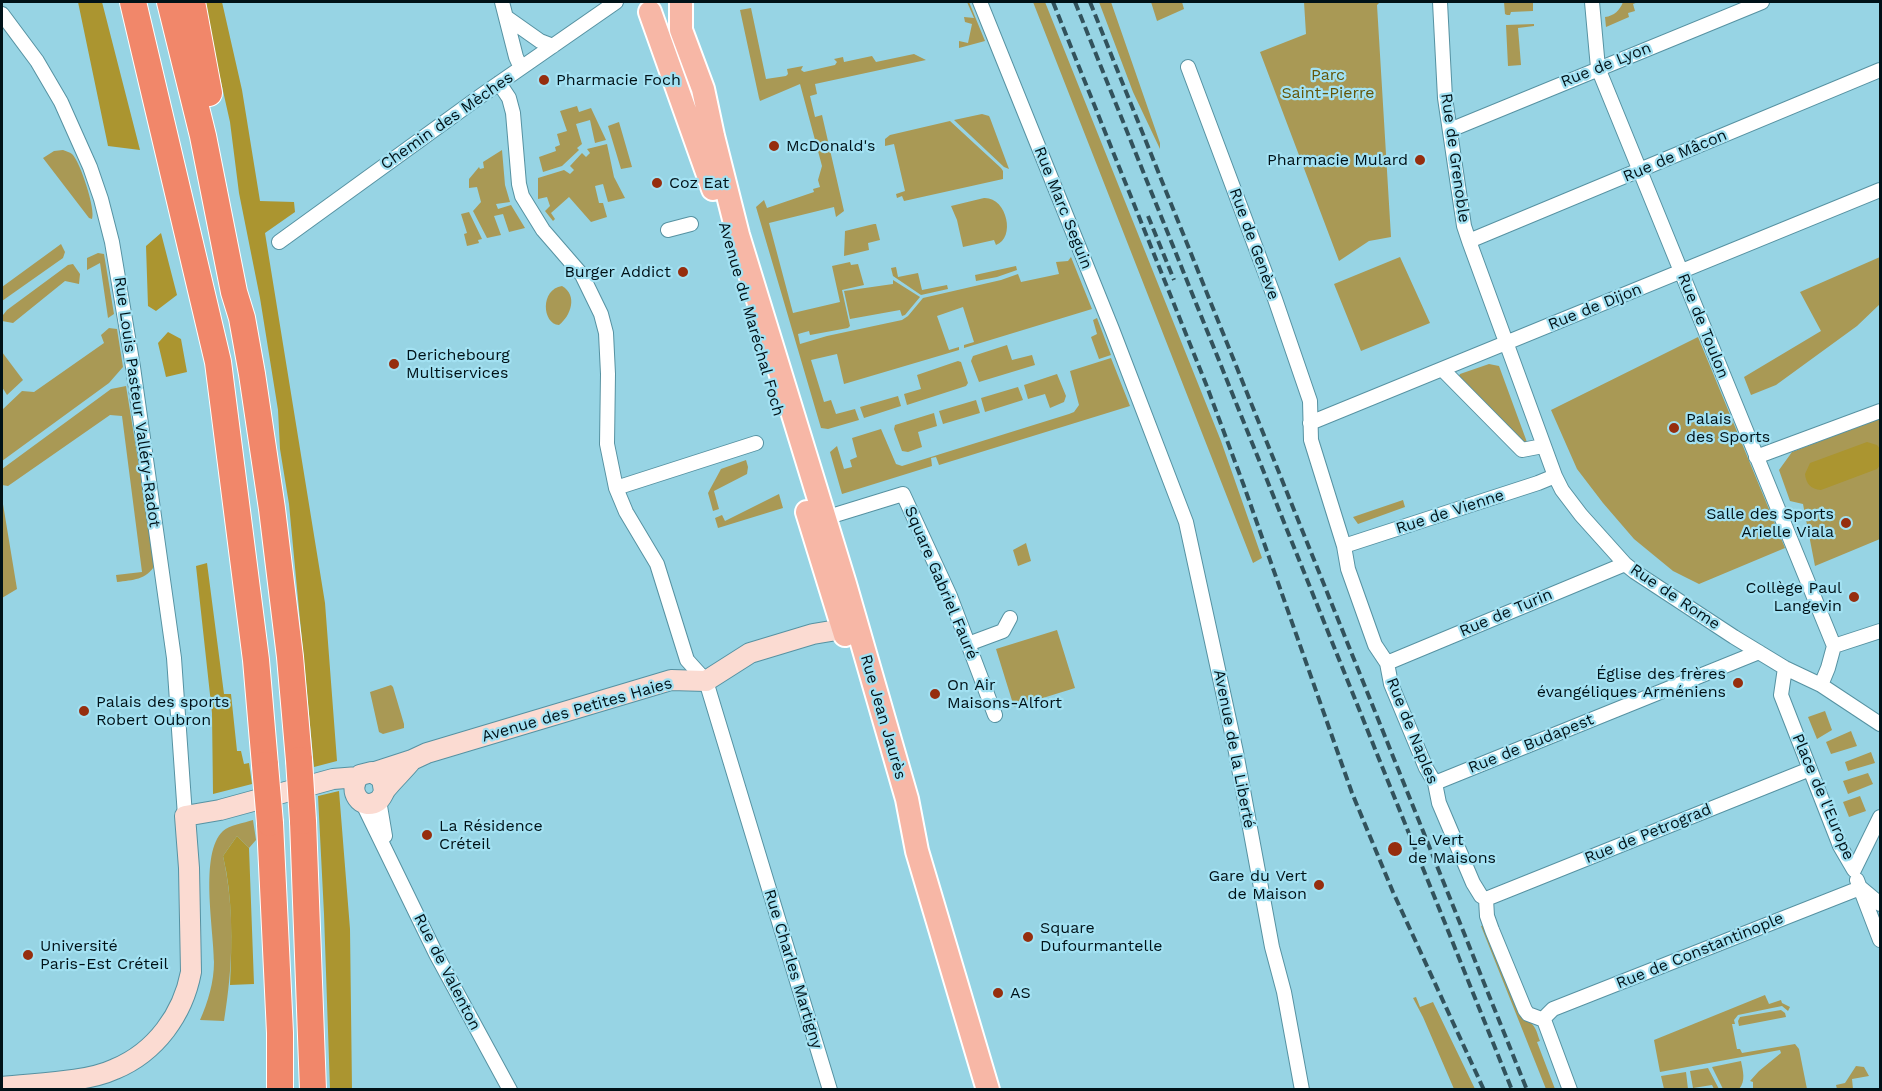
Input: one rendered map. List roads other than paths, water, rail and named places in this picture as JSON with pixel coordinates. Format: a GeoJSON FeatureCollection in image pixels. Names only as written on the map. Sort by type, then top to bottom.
{"type":"FeatureCollection","features":[{"type":"Feature","properties":{"kind":"highway"},"geometry":{"type":"LineString","coordinates":[[133,2],[218,362],[256,660],[266,765],[280,1033],[280,1089]]}},
{"type":"Feature","properties":{"kind":"highway"},"geometry":{"type":"LineString","coordinates":[[170,2],[202,136],[234,292],[242,318],[273,520],[290,657],[299,760],[313,1089]]}},
{"type":"Feature","properties":{"kind":"highway"},"geometry":{"type":"LineString","coordinates":[[192,2],[246,290],[245,310],[242,318]]}},
{"type":"Feature","properties":{"kind":"main road"},"geometry":{"type":"LineString","coordinates":[[643,7],[668,11],[680,2]]}},
{"type":"Feature","properties":{"kind":"main road","name":"Avenue du Maréchal Foch"},"geometry":{"type":"LineString","coordinates":[[680,2],[681,30],[703,89],[738,235],[845,584]]}},
{"type":"Feature","properties":{"kind":"main road","name":"Avenue du Maréchal Foch"},"geometry":{"type":"LineString","coordinates":[[643,7],[669,62],[721,213],[826,580],[850,627]]}},
{"type":"Feature","properties":{"kind":"main road","name":"Rue Jean Jaurès"},"geometry":{"type":"LineString","coordinates":[[845,584],[850,627],[896,805],[916,851],[988,1089]]}},
{"type":"Feature","properties":{"kind":"street"},"geometry":{"type":"LineString","coordinates":[[502,2],[521,68]]}},
{"type":"Feature","properties":{"kind":"street","name":"Chemin des Mèches"},"geometry":{"type":"LineString","coordinates":[[279,242],[499,83],[616,2]]}},
{"type":"Feature","properties":{"kind":"street","name":"Rue Marc Seguin"},"geometry":{"type":"LineString","coordinates":[[980,2],[1112,329],[1144,415]]}},
{"type":"Feature","properties":{"kind":"street","name":"Rue de Grenoble"},"geometry":{"type":"LineString","coordinates":[[1440,2],[1446,98],[1464,226],[1505,344]]}},
{"type":"Feature","properties":{"kind":"street","name":"Rue de Toulon"},"geometry":{"type":"LineString","coordinates":[[1592,2],[1598,68],[1834,646]]}},
{"type":"Feature","properties":{"kind":"street","name":"Rue de Lyon"},"geometry":{"type":"LineString","coordinates":[[1450,129],[1759,2]]}},
{"type":"Feature","properties":{"kind":"street","name":"Rue Louis Pasteur Valléry-Radot"},"geometry":{"type":"LineString","coordinates":[[2,15],[37,60],[61,102],[90,167],[112,242],[133,367],[174,658],[185,816]]}},
{"type":"Feature","properties":{"kind":"street"},"geometry":{"type":"LineString","coordinates":[[506,17],[540,40],[554,46]]}},
{"type":"Feature","properties":{"kind":"street","name":"Rue de Genève"},"geometry":{"type":"LineString","coordinates":[[1188,67],[1282,320],[1310,402],[1310,423]]}},
{"type":"Feature","properties":{"kind":"street","name":"Rue de Mâcon"},"geometry":{"type":"LineString","coordinates":[[1469,241],[1881,70]]}},
{"type":"Feature","properties":{"kind":"street"},"geometry":{"type":"LineString","coordinates":[[499,83],[509,98],[513,113],[522,196],[543,230],[582,275],[601,314],[606,333],[608,374],[607,444],[616,488],[626,512],[657,564],[687,660],[706,681],[750,653],[813,634],[850,627]]}},
{"type":"Feature","properties":{"kind":"street","name":"Rue de Dijon"},"geometry":{"type":"LineString","coordinates":[[1310,423],[1881,190]]}},
{"type":"Feature","properties":{"kind":"street"},"geometry":{"type":"LineString","coordinates":[[669,230],[690,224]]}},
{"type":"Feature","properties":{"kind":"street","name":"Rue de Rome"},"geometry":{"type":"LineString","coordinates":[[1505,344],[1562,490],[1625,564],[1672,598],[1785,668],[1821,685],[1881,724]]}},
{"type":"Feature","properties":{"kind":"street"},"geometry":{"type":"LineString","coordinates":[[1443,369],[1522,450],[1543,446]]}},
{"type":"Feature","properties":{"kind":"street"},"geometry":{"type":"LineString","coordinates":[[1756,457],[1881,411]]}},
{"type":"Feature","properties":{"kind":"street","name":"Avenue de la Liberté"},"geometry":{"type":"LineString","coordinates":[[1144,415],[1186,522],[1236,752],[1272,947],[1284,992],[1302,1089]]}},
{"type":"Feature","properties":{"kind":"street","name":"Rue de Naples"},"geometry":{"type":"LineString","coordinates":[[1310,423],[1311,440],[1344,546],[1348,569],[1376,645],[1387,663],[1391,684],[1426,768],[1435,783],[1439,803],[1468,873],[1481,896],[1486,899],[1487,916],[1525,1010],[1528,1014],[1544,1020]]}},
{"type":"Feature","properties":{"kind":"street"},"geometry":{"type":"LineString","coordinates":[[616,488],[756,444]]}},
{"type":"Feature","properties":{"kind":"street","name":"Rue de Vienne"},"geometry":{"type":"LineString","coordinates":[[1344,546],[1555,476]]}},
{"type":"Feature","properties":{"kind":"street","name":"Square Gabriel Fauré"},"geometry":{"type":"LineString","coordinates":[[825,518],[903,494],[950,596],[995,715]]}},
{"type":"Feature","properties":{"kind":"street","name":"Rue de Turin"},"geometry":{"type":"LineString","coordinates":[[1387,663],[1625,564]]}},
{"type":"Feature","properties":{"kind":"street"},"geometry":{"type":"LineString","coordinates":[[968,644],[1003,631],[1010,618]]}},
{"type":"Feature","properties":{"kind":"street"},"geometry":{"type":"LineString","coordinates":[[1821,685],[1834,646],[1881,631]]}},
{"type":"Feature","properties":{"kind":"street","name":"Rue de Budapest"},"geometry":{"type":"LineString","coordinates":[[1435,783],[1760,651]]}},
{"type":"Feature","properties":{"kind":"street","name":"Place de l'Europe"},"geometry":{"type":"LineString","coordinates":[[1785,668],[1781,695],[1840,846],[1854,870]]}},
{"type":"Feature","properties":{"kind":"street","name":"Avenue des Petites Haies"},"geometry":{"type":"LineString","coordinates":[[368,790],[412,760],[427,753],[671,680],[706,681]]}},
{"type":"Feature","properties":{"kind":"street","name":"Rue Charles Martigny"},"geometry":{"type":"LineString","coordinates":[[706,681],[830,1089]]}},
{"type":"Feature","properties":{"kind":"street","name":"Rue de Petrograd"},"geometry":{"type":"LineString","coordinates":[[1486,899],[1810,769]]}},
{"type":"Feature","properties":{"kind":"street"},"geometry":{"type":"LineString","coordinates":[[2,1087],[94,1076],[115,1070],[154,1044],[174,1018],[188,988],[191,972],[185,816],[220,810],[333,779],[368,790]]}},
{"type":"Feature","properties":{"kind":"street","name":"Rue de Valenton"},"geometry":{"type":"LineString","coordinates":[[368,790],[385,850],[451,984],[510,1089]]}},
{"type":"Feature","properties":{"kind":"street","name":"Place de l'Europe"},"geometry":{"type":"LineString","coordinates":[[1854,870],[1881,817]]}},
{"type":"Feature","properties":{"kind":"street"},"geometry":{"type":"LineString","coordinates":[[1854,870],[1881,940]]}},
{"type":"Feature","properties":{"kind":"street"},"geometry":{"type":"LineString","coordinates":[[1860,888],[1881,904]]}},
{"type":"Feature","properties":{"kind":"street","name":"Rue de Constantinople"},"geometry":{"type":"LineString","coordinates":[[1544,1020],[1553,1009],[1860,888]]}},
{"type":"Feature","properties":{"kind":"street"},"geometry":{"type":"LineString","coordinates":[[1544,1020],[1570,1089]]}},
{"type":"Feature","properties":{"kind":"railway"},"geometry":{"type":"LineString","coordinates":[[1053,2],[1206,384],[1352,793],[1393,892],[1484,1090]]}},
{"type":"Feature","properties":{"kind":"railway"},"geometry":{"type":"LineString","coordinates":[[1075,2],[1512,1090]]}},
{"type":"Feature","properties":{"kind":"railway"},"geometry":{"type":"LineString","coordinates":[[1090,2],[1527,1090]]}},
{"type":"Feature","properties":{"kind":"railway"},"geometry":{"type":"LineString","coordinates":[[1148,216],[1174,280]]}},
{"type":"Feature","properties":{"kind":"place","name":"Pharmacie Foch"},"geometry":{"type":"Point","coordinates":[544,80]}},
{"type":"Feature","properties":{"kind":"place","name":"McDonald's"},"geometry":{"type":"Point","coordinates":[774,146]}},
{"type":"Feature","properties":{"kind":"place","name":"Pharmacie Mulard"},"geometry":{"type":"Point","coordinates":[1420,160]}},
{"type":"Feature","properties":{"kind":"place","name":"Coz Eat"},"geometry":{"type":"Point","coordinates":[657,183]}},
{"type":"Feature","properties":{"kind":"place","name":"Burger Addict"},"geometry":{"type":"Point","coordinates":[683,272]}},
{"type":"Feature","properties":{"kind":"place","name":"Derichebourg Multiservices"},"geometry":{"type":"Point","coordinates":[394,364]}},
{"type":"Feature","properties":{"kind":"place","name":"Palais des Sports"},"geometry":{"type":"Point","coordinates":[1674,428]}},
{"type":"Feature","properties":{"kind":"place","name":"Salle des Sports Arielle Viala"},"geometry":{"type":"Point","coordinates":[1846,523]}},
{"type":"Feature","properties":{"kind":"place","name":"Collège Paul Langevin"},"geometry":{"type":"Point","coordinates":[1854,597]}},
{"type":"Feature","properties":{"kind":"place","name":"Église des frères évangéliques Arméniens"},"geometry":{"type":"Point","coordinates":[1738,683]}},
{"type":"Feature","properties":{"kind":"place","name":"On Air Maisons-Alfort"},"geometry":{"type":"Point","coordinates":[935,694]}},
{"type":"Feature","properties":{"kind":"place","name":"Palais des sports Robert Oubron"},"geometry":{"type":"Point","coordinates":[84,711]}},
{"type":"Feature","properties":{"kind":"place","name":"La Résidence Créteil"},"geometry":{"type":"Point","coordinates":[427,835]}},
{"type":"Feature","properties":{"kind":"place","name":"Le Vert de Maisons"},"geometry":{"type":"Point","coordinates":[1395,849]}},
{"type":"Feature","properties":{"kind":"place","name":"Gare du Vert de Maison"},"geometry":{"type":"Point","coordinates":[1319,885]}},
{"type":"Feature","properties":{"kind":"place","name":"Square Dufourmantelle"},"geometry":{"type":"Point","coordinates":[1028,937]}},
{"type":"Feature","properties":{"kind":"place","name":"Université Paris-Est Créteil"},"geometry":{"type":"Point","coordinates":[28,955]}},
{"type":"Feature","properties":{"kind":"place","name":"AS"},"geometry":{"type":"Point","coordinates":[998,993]}},
{"type":"Feature","properties":{"kind":"park label","name":"Parc Saint-Pierre"},"geometry":{"type":"Point","coordinates":[1328,84]}}]}
